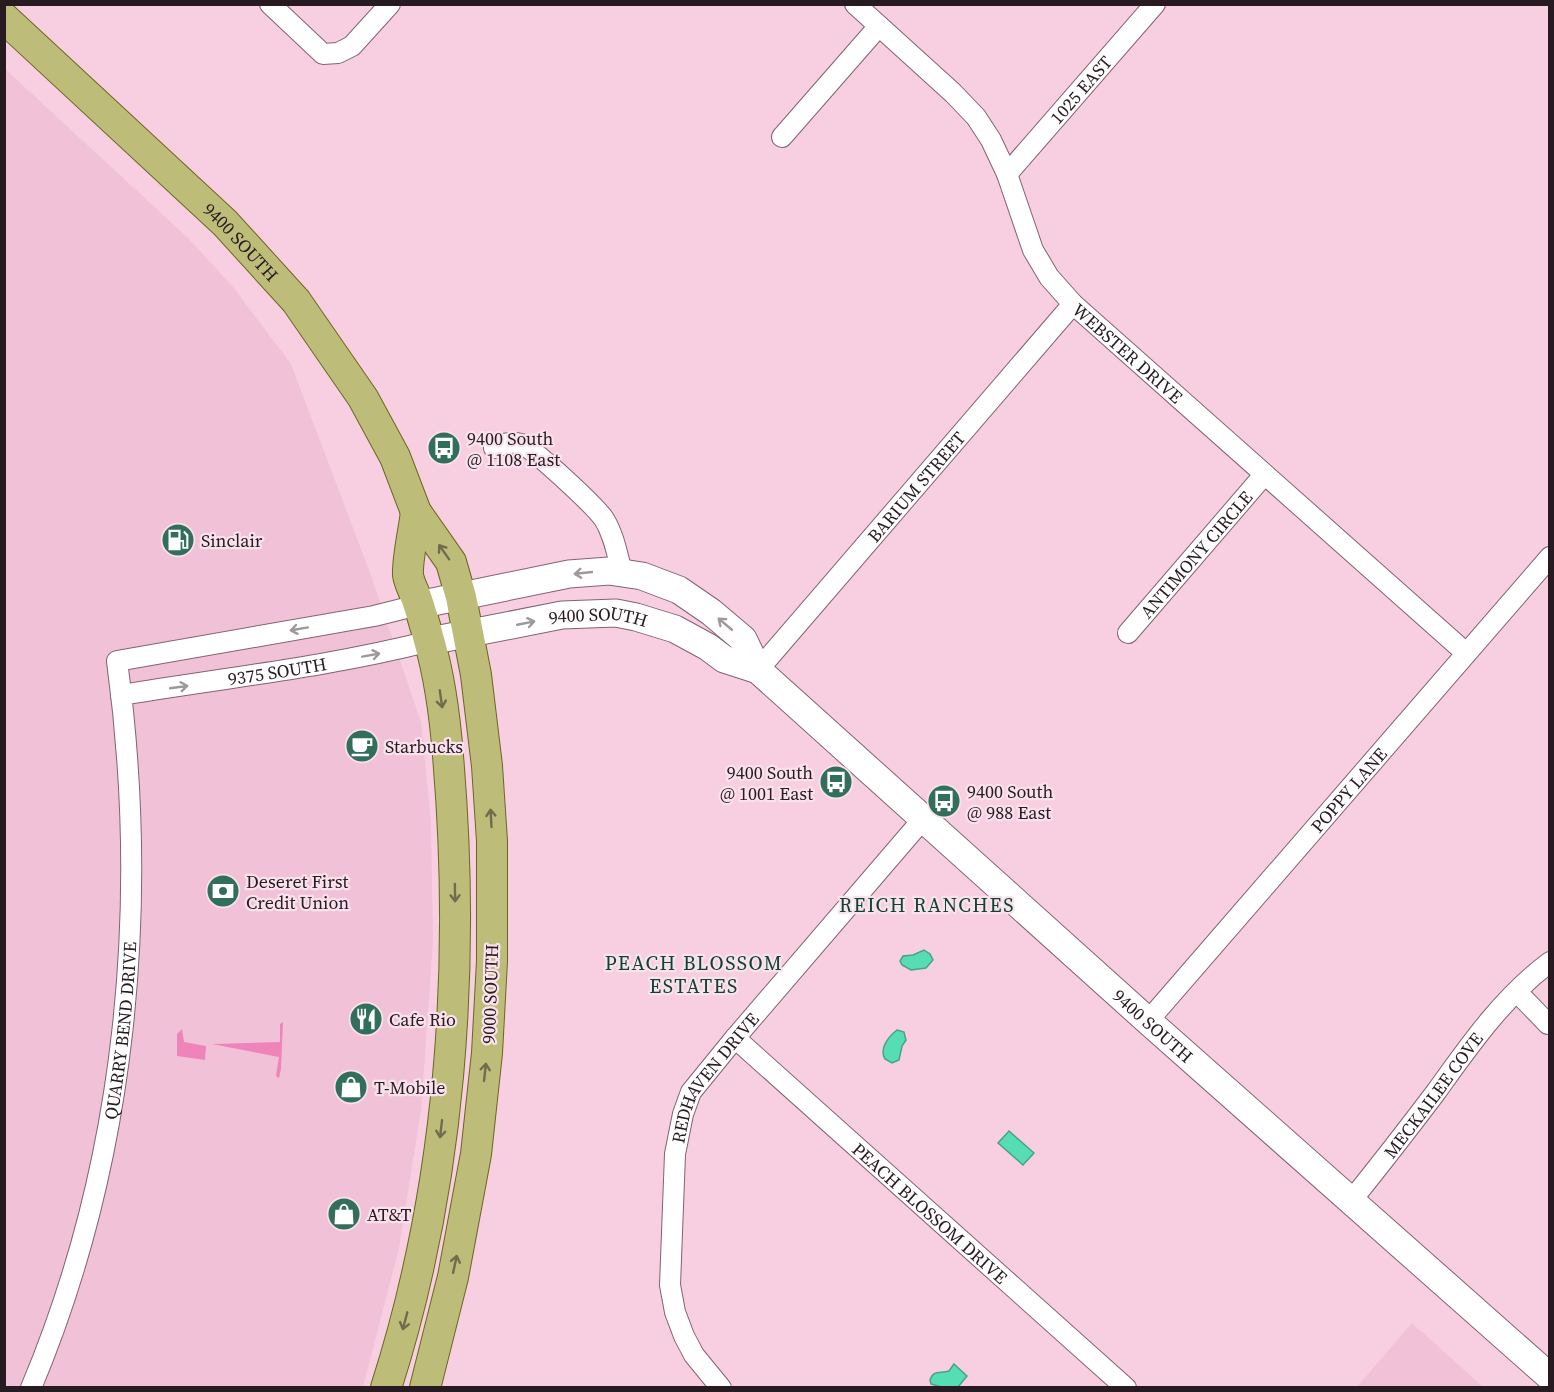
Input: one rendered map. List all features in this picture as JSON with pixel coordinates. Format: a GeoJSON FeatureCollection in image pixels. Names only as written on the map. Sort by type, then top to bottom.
{"type":"FeatureCollection","features":[{"type":"Feature","properties":{"kind":"main road","name":"9400 SOUTH"},"geometry":{"type":"LineString","coordinates":[[4,18],[225,223],[289,293],[319,332],[363,398],[395,457],[416,512],[451,562],[461,597]]}},
{"type":"Feature","properties":{"kind":"main road","name":"9400 SOUTH"},"geometry":{"type":"LineString","coordinates":[[416,512],[408,576],[418,605],[569,574],[592,572],[622,572],[642,576],[661,582],[697,602],[743,639],[758,670],[1148,1021],[1550,1377]]}},
{"type":"Feature","properties":{"kind":"main road","name":"9000 SOUTH"},"geometry":{"type":"LineString","coordinates":[[425,1388],[453,1277],[476,1154],[487,1053],[492,961],[492,841],[487,766],[478,689],[461,597]]}},
{"type":"Feature","properties":{"kind":"main road","name":"9000 SOUTH"},"geometry":{"type":"LineString","coordinates":[[386,1388],[407,1316],[427,1221],[446,1088],[452,1022],[456,921],[452,800],[439,681],[430,641],[418,605]]}},
{"type":"Feature","properties":{"kind":"main road","name":"9400 SOUTH"},"geometry":{"type":"LineString","coordinates":[[430,641],[562,615],[616,613],[636,616],[675,628],[724,659],[758,670]]}},
{"type":"Feature","properties":{"kind":"street"},"geometry":{"type":"LineString","coordinates":[[270,4],[323,54],[338,53],[352,46],[390,4]]}},
{"type":"Feature","properties":{"kind":"street","name":"WEBSTER DRIVE"},"geometry":{"type":"LineString","coordinates":[[855,4],[953,93],[976,117],[991,140],[1007,174],[1033,250],[1049,277],[1073,304],[1466,653]]}},
{"type":"Feature","properties":{"kind":"street","name":"1025 EAST"},"geometry":{"type":"LineString","coordinates":[[1007,174],[1155,4]]}},
{"type":"Feature","properties":{"kind":"street"},"geometry":{"type":"LineString","coordinates":[[782,137],[879,26]]}},
{"type":"Feature","properties":{"kind":"street","name":"BARIUM STREET"},"geometry":{"type":"LineString","coordinates":[[758,670],[1073,304]]}},
{"type":"Feature","properties":{"kind":"street"},"geometry":{"type":"LineString","coordinates":[[494,448],[515,443],[529,448],[591,505],[609,528],[622,572]]}},
{"type":"Feature","properties":{"kind":"street","name":"ANTIMONY CIRCLE"},"geometry":{"type":"LineString","coordinates":[[1128,633],[1264,475]]}},
{"type":"Feature","properties":{"kind":"street","name":"POPPY LANE"},"geometry":{"type":"LineString","coordinates":[[1148,1021],[1550,557]]}},
{"type":"Feature","properties":{"kind":"street","name":"9375 SOUTH"},"geometry":{"type":"LineString","coordinates":[[117,661],[374,616],[418,605]]}},
{"type":"Feature","properties":{"kind":"street","name":"9375 SOUTH"},"geometry":{"type":"LineString","coordinates":[[121,695],[243,678],[389,652],[430,641]]}},
{"type":"Feature","properties":{"kind":"street","name":"QUARRY BEND DRIVE"},"geometry":{"type":"LineString","coordinates":[[31,1388],[49,1344],[81,1244],[110,1116],[123,1030],[130,941],[132,846],[128,751],[117,661]]}},
{"type":"Feature","properties":{"kind":"street","name":"REDHAVEN DRIVE"},"geometry":{"type":"LineString","coordinates":[[721,1388],[694,1355],[675,1312],[670,1285],[675,1154],[691,1092],[923,819]]}},
{"type":"Feature","properties":{"kind":"street","name":"MECKAILEE COVE"},"geometry":{"type":"LineString","coordinates":[[1351,1201],[1394,1148],[1490,1020],[1550,962]]}},
{"type":"Feature","properties":{"kind":"street"},"geometry":{"type":"LineString","coordinates":[[1517,992],[1548,1024]]}},
{"type":"Feature","properties":{"kind":"street","name":"PEACH BLOSSOM DRIVE"},"geometry":{"type":"LineString","coordinates":[[735,1038],[1126,1388]]}},
{"type":"Feature","properties":{"kind":"shaded area"},"geometry":{"type":"Polygon","coordinates":[[[4,68],[188,238],[233,287],[291,364],[369,570],[421,722],[431,821],[433,942],[421,1110],[399,1248],[363,1387],[5,1387],[4,68]]]}},
{"type":"Feature","properties":{"kind":"shaded area"},"geometry":{"type":"Polygon","coordinates":[[[924,950],[933,960],[926,968],[911,970],[902,965],[900,961],[903,956],[924,950]]]}},
{"type":"Feature","properties":{"kind":"shaded area"},"geometry":{"type":"Polygon","coordinates":[[[283,1022],[279,1078],[276,1076],[279,1057],[212,1044],[280,1042],[280,1024],[283,1022]]]}},
{"type":"Feature","properties":{"kind":"shaded area"},"geometry":{"type":"Polygon","coordinates":[[[182,1029],[184,1042],[206,1046],[205,1060],[177,1056],[177,1034],[182,1029]]]}},
{"type":"Feature","properties":{"kind":"shaded area"},"geometry":{"type":"Polygon","coordinates":[[[897,1030],[904,1032],[906,1040],[899,1060],[892,1063],[885,1059],[883,1051],[888,1040],[897,1030]]]}},
{"type":"Feature","properties":{"kind":"shaded area"},"geometry":{"type":"Polygon","coordinates":[[[1009,1131],[1034,1153],[1023,1165],[998,1143],[1009,1131]]]}},
{"type":"Feature","properties":{"kind":"shaded area"},"geometry":{"type":"Polygon","coordinates":[[[1412,1323],[1483,1387],[1357,1387],[1412,1323]]]}},
{"type":"Feature","properties":{"kind":"shaded area"},"geometry":{"type":"Polygon","coordinates":[[[954,1364],[967,1376],[958,1387],[941,1387],[931,1384],[933,1374],[949,1371],[954,1364]]]}},
{"type":"Feature","properties":{"kind":"place","name":"9400 South @ 1108 East"},"geometry":{"type":"Point","coordinates":[444,448]}},
{"type":"Feature","properties":{"kind":"place","name":"Sinclair"},"geometry":{"type":"Point","coordinates":[178,540]}},
{"type":"Feature","properties":{"kind":"place","name":"Starbucks"},"geometry":{"type":"Point","coordinates":[362,746]}},
{"type":"Feature","properties":{"kind":"place","name":"9400 South @ 1001 East"},"geometry":{"type":"Point","coordinates":[836,782]}},
{"type":"Feature","properties":{"kind":"place","name":"9400 South @ 988 East"},"geometry":{"type":"Point","coordinates":[944,801]}},
{"type":"Feature","properties":{"kind":"place","name":"Deseret First Credit Union"},"geometry":{"type":"Point","coordinates":[223,891]}},
{"type":"Feature","properties":{"kind":"place","name":"Cafe Rio"},"geometry":{"type":"Point","coordinates":[366,1019]}},
{"type":"Feature","properties":{"kind":"place","name":"T-Mobile"},"geometry":{"type":"Point","coordinates":[351,1087]}},
{"type":"Feature","properties":{"kind":"place","name":"AT&T"},"geometry":{"type":"Point","coordinates":[344,1214]}},
{"type":"Feature","properties":{"kind":"district","name":"REICH RANCHES"},"geometry":{"type":"Point","coordinates":[927,905]}},
{"type":"Feature","properties":{"kind":"district","name":"PEACH BLOSSOM ESTATES"},"geometry":{"type":"Point","coordinates":[694,974]}}]}
